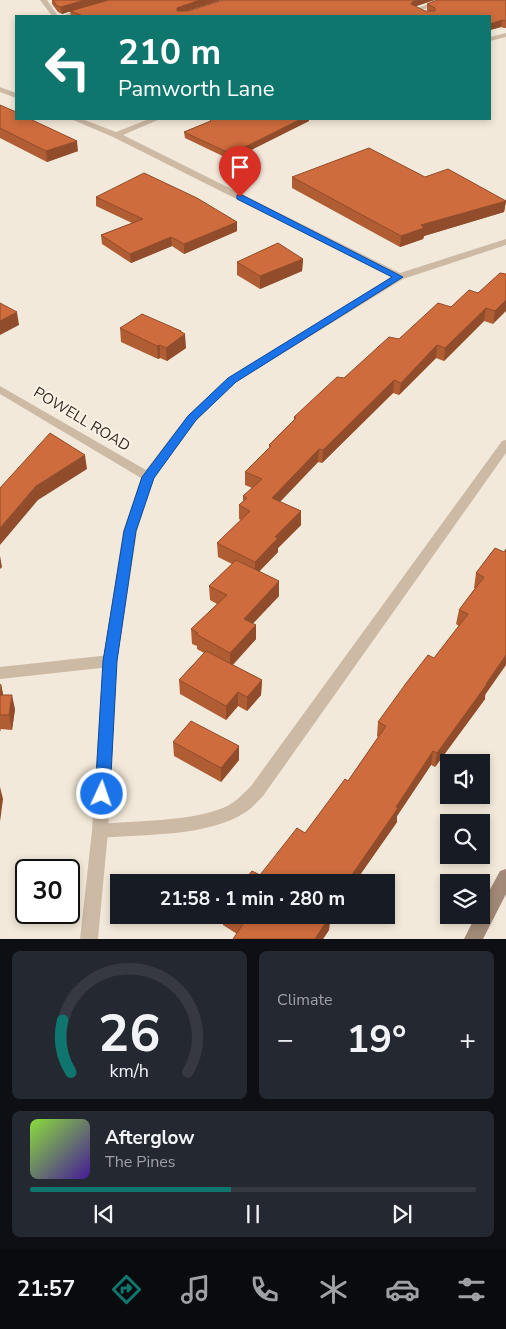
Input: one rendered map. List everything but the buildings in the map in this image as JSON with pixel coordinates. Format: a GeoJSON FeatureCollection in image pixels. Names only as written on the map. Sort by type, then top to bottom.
{"type":"FeatureCollection","features":[{"type":"Feature","properties":{"kind":"main road"},"geometry":{"type":"LineString","coordinates":[[473,939],[506,877]]}},
{"type":"Feature","properties":{"kind":"street"},"geometry":{"type":"LineString","coordinates":[[44,0],[54,15]]}},
{"type":"Feature","properties":{"kind":"street"},"geometry":{"type":"LineString","coordinates":[[428,15],[415,10],[447,0]]}},
{"type":"Feature","properties":{"kind":"street"},"geometry":{"type":"LineString","coordinates":[[68,15],[93,8]]}},
{"type":"Feature","properties":{"kind":"street"},"geometry":{"type":"LineString","coordinates":[[491,39],[506,34]]}},
{"type":"Feature","properties":{"kind":"street"},"geometry":{"type":"LineString","coordinates":[[0,89],[15,96]]}},
{"type":"Feature","properties":{"kind":"street"},"geometry":{"type":"LineString","coordinates":[[78,120],[116,135],[399,277]]}},
{"type":"Feature","properties":{"kind":"street"},"geometry":{"type":"LineString","coordinates":[[116,135],[154,120]]}},
{"type":"Feature","properties":{"kind":"street"},"geometry":{"type":"LineString","coordinates":[[89,939],[100,831],[110,661],[130,531],[148,477],[192,418],[232,380],[399,277],[506,242]]}},
{"type":"Feature","properties":{"kind":"street","name":"POWELL ROAD"},"geometry":{"type":"LineString","coordinates":[[0,389],[148,477]]}},
{"type":"Feature","properties":{"kind":"street"},"geometry":{"type":"LineString","coordinates":[[100,831],[190,823],[223,816],[242,806],[257,791],[506,444]]}},
{"type":"Feature","properties":{"kind":"street"},"geometry":{"type":"LineString","coordinates":[[0,672],[110,661]]}},
{"type":"Feature","properties":{"kind":"route"},"geometry":{"type":"LineString","coordinates":[[102,794],[110,661],[130,531],[148,477],[192,418],[232,380],[399,277],[240,197]]}}]}
